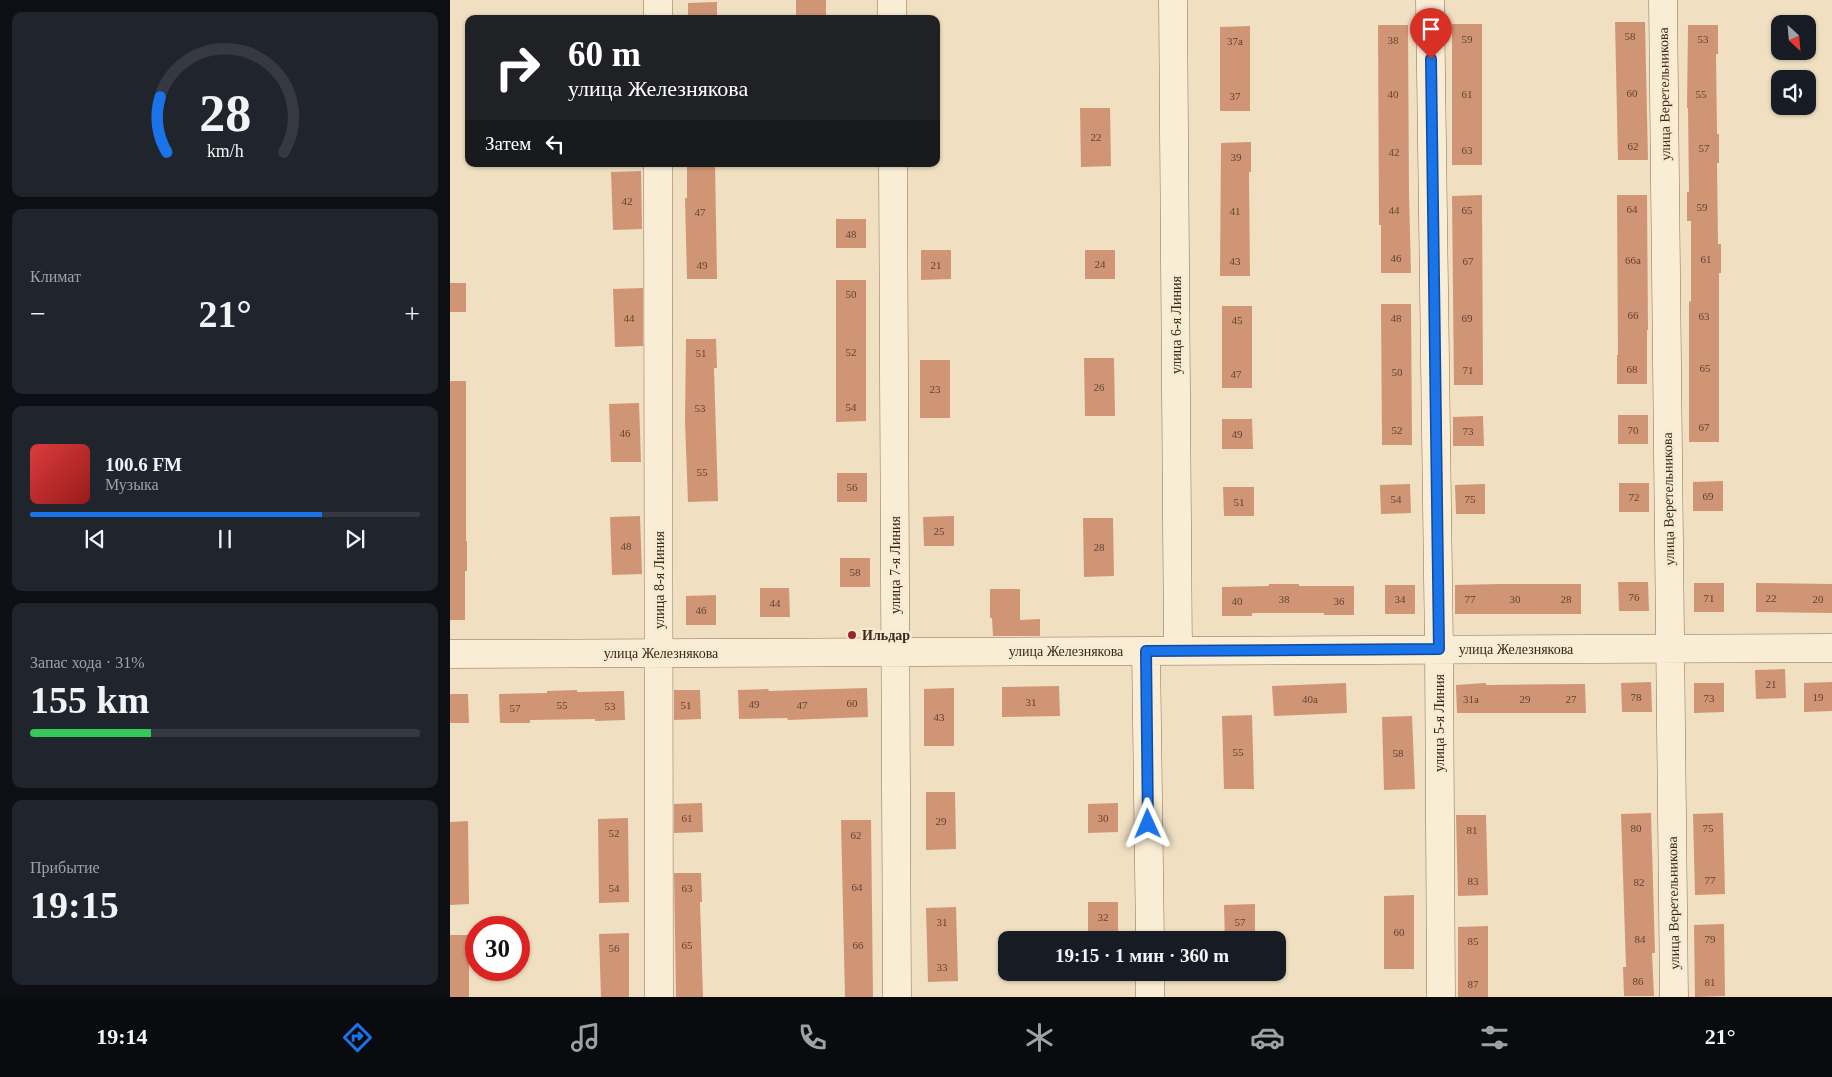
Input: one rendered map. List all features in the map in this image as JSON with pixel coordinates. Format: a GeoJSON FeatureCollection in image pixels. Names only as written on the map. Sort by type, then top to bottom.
{"type":"FeatureCollection","features":[{"type":"Feature","properties":{"kind":"street"},"geometry":{"type":"LineString","coordinates":[[658,0],[658,15]]}},
{"type":"Feature","properties":{"kind":"street"},"geometry":{"type":"LineString","coordinates":[[892,0],[892,15]]}},
{"type":"Feature","properties":{"kind":"street","name":"улица 6-я Линия"},"geometry":{"type":"LineString","coordinates":[[1173,0],[1178,651]]}},
{"type":"Feature","properties":{"kind":"street","name":"улица 5-я Линия"},"geometry":{"type":"LineString","coordinates":[[1430,0],[1439,649],[1441,997]]}},
{"type":"Feature","properties":{"kind":"street","name":"улица Веретельникова"},"geometry":{"type":"LineString","coordinates":[[1663,0],[1674,997]]}},
{"type":"Feature","properties":{"kind":"street","name":"улица 8-я Линия"},"geometry":{"type":"LineString","coordinates":[[658,167],[659,997]]}},
{"type":"Feature","properties":{"kind":"street","name":"улица 7-я Линия"},"geometry":{"type":"LineString","coordinates":[[893,167],[897,997]]}},
{"type":"Feature","properties":{"kind":"street","name":"улица Железнякова"},"geometry":{"type":"LineString","coordinates":[[450,654],[1832,648]]}},
{"type":"Feature","properties":{"kind":"street"},"geometry":{"type":"LineString","coordinates":[[1146,651],[1150,931]]}},
{"type":"Feature","properties":{"kind":"street"},"geometry":{"type":"LineString","coordinates":[[1150,981],[1150,997]]}},
{"type":"Feature","properties":{"kind":"building"},"geometry":{"type":"Polygon","coordinates":[[[796,0],[826,0],[826,15],[796,15],[796,0]]]}},
{"type":"Feature","properties":{"kind":"building"},"geometry":{"type":"Polygon","coordinates":[[[717,2],[717,15],[688,15],[688,3],[717,2]]]}},
{"type":"Feature","properties":{"kind":"building"},"geometry":{"type":"Polygon","coordinates":[[[1615,22],[1645,22],[1648,160],[1618,160],[1615,22]]]}},
{"type":"Feature","properties":{"kind":"building"},"geometry":{"type":"Polygon","coordinates":[[[1452,24],[1482,24],[1482,165],[1452,165],[1452,24]]]}},
{"type":"Feature","properties":{"kind":"building"},"geometry":{"type":"Polygon","coordinates":[[[1378,25],[1408,25],[1411,273],[1381,273],[1378,25]]]}},
{"type":"Feature","properties":{"kind":"building"},"geometry":{"type":"Polygon","coordinates":[[[1688,25],[1718,25],[1718,54],[1716,54],[1717,134],[1719,134],[1719,163],[1717,163],[1718,244],[1721,244],[1721,273],[1719,273],[1719,442],[1689,442],[1691,221],[1687,221],[1687,192],[1689,192],[1688,25]]]}},
{"type":"Feature","properties":{"kind":"building"},"geometry":{"type":"Polygon","coordinates":[[[1250,26],[1250,111],[1220,111],[1220,27],[1250,26]]]}},
{"type":"Feature","properties":{"kind":"building"},"geometry":{"type":"Polygon","coordinates":[[[1080,108],[1110,108],[1111,166],[1081,167],[1080,108]]]}},
{"type":"Feature","properties":{"kind":"building"},"geometry":{"type":"Polygon","coordinates":[[[1251,142],[1251,172],[1249,172],[1250,276],[1220,276],[1221,143],[1251,142]]]}},
{"type":"Feature","properties":{"kind":"building"},"geometry":{"type":"Polygon","coordinates":[[[687,167],[715,167],[717,279],[687,279],[685,198],[687,198],[687,167]]]}},
{"type":"Feature","properties":{"kind":"building"},"geometry":{"type":"Polygon","coordinates":[[[641,171],[642,229],[613,230],[611,172],[641,171]]]}},
{"type":"Feature","properties":{"kind":"building"},"geometry":{"type":"Polygon","coordinates":[[[1482,195],[1483,385],[1454,385],[1452,196],[1482,195]]]}},
{"type":"Feature","properties":{"kind":"building"},"geometry":{"type":"Polygon","coordinates":[[[1617,195],[1647,195],[1647,384],[1617,384],[1617,195]]]}},
{"type":"Feature","properties":{"kind":"building"},"geometry":{"type":"Polygon","coordinates":[[[836,219],[866,219],[866,248],[836,248],[836,219]]]}},
{"type":"Feature","properties":{"kind":"building"},"geometry":{"type":"Polygon","coordinates":[[[921,250],[951,250],[951,279],[921,280],[921,250]]]}},
{"type":"Feature","properties":{"kind":"building"},"geometry":{"type":"Polygon","coordinates":[[[1085,250],[1115,250],[1115,279],[1085,279],[1085,250]]]}},
{"type":"Feature","properties":{"kind":"building"},"geometry":{"type":"Polygon","coordinates":[[[836,280],[866,280],[866,421],[836,422],[836,280]]]}},
{"type":"Feature","properties":{"kind":"building"},"geometry":{"type":"Polygon","coordinates":[[[450,283],[466,283],[466,312],[450,312],[450,283]]]}},
{"type":"Feature","properties":{"kind":"building"},"geometry":{"type":"Polygon","coordinates":[[[643,288],[643,346],[615,347],[613,289],[643,288]]]}},
{"type":"Feature","properties":{"kind":"building"},"geometry":{"type":"Polygon","coordinates":[[[1381,304],[1411,304],[1412,445],[1382,445],[1381,304]]]}},
{"type":"Feature","properties":{"kind":"building"},"geometry":{"type":"Polygon","coordinates":[[[1222,306],[1252,306],[1252,388],[1222,388],[1222,306]]]}},
{"type":"Feature","properties":{"kind":"building"},"geometry":{"type":"Polygon","coordinates":[[[686,339],[716,339],[717,368],[714,368],[718,501],[688,502],[685,421],[686,339]]]}},
{"type":"Feature","properties":{"kind":"building"},"geometry":{"type":"Polygon","coordinates":[[[1084,358],[1114,358],[1115,416],[1085,416],[1084,358]]]}},
{"type":"Feature","properties":{"kind":"building"},"geometry":{"type":"Polygon","coordinates":[[[920,360],[950,360],[950,418],[920,418],[920,360]]]}},
{"type":"Feature","properties":{"kind":"building"},"geometry":{"type":"Polygon","coordinates":[[[450,381],[466,381],[467,571],[465,571],[465,620],[450,620],[450,381]]]}},
{"type":"Feature","properties":{"kind":"building"},"geometry":{"type":"Polygon","coordinates":[[[639,403],[641,462],[611,462],[609,404],[639,403]]]}},
{"type":"Feature","properties":{"kind":"building"},"geometry":{"type":"Polygon","coordinates":[[[1618,415],[1648,415],[1648,444],[1618,444],[1618,415]]]}},
{"type":"Feature","properties":{"kind":"building"},"geometry":{"type":"Polygon","coordinates":[[[1483,416],[1484,446],[1453,446],[1453,417],[1483,416]]]}},
{"type":"Feature","properties":{"kind":"building"},"geometry":{"type":"Polygon","coordinates":[[[1222,419],[1252,419],[1253,449],[1222,449],[1222,419]]]}},
{"type":"Feature","properties":{"kind":"building"},"geometry":{"type":"Polygon","coordinates":[[[837,473],[867,473],[867,502],[837,502],[837,473]]]}},
{"type":"Feature","properties":{"kind":"building"},"geometry":{"type":"Polygon","coordinates":[[[1723,481],[1723,511],[1693,511],[1693,482],[1723,481]]]}},
{"type":"Feature","properties":{"kind":"building"},"geometry":{"type":"Polygon","coordinates":[[[1619,483],[1649,483],[1649,512],[1619,512],[1619,483]]]}},
{"type":"Feature","properties":{"kind":"building"},"geometry":{"type":"Polygon","coordinates":[[[1410,484],[1411,513],[1381,514],[1380,485],[1410,484]]]}},
{"type":"Feature","properties":{"kind":"building"},"geometry":{"type":"Polygon","coordinates":[[[1485,484],[1485,514],[1456,514],[1455,485],[1485,484]]]}},
{"type":"Feature","properties":{"kind":"building"},"geometry":{"type":"Polygon","coordinates":[[[1223,487],[1254,487],[1254,516],[1224,516],[1223,487]]]}},
{"type":"Feature","properties":{"kind":"building"},"geometry":{"type":"Polygon","coordinates":[[[640,516],[642,574],[612,575],[610,517],[640,516]]]}},
{"type":"Feature","properties":{"kind":"building"},"geometry":{"type":"Polygon","coordinates":[[[954,516],[954,546],[924,546],[923,517],[954,516]]]}},
{"type":"Feature","properties":{"kind":"building"},"geometry":{"type":"Polygon","coordinates":[[[1083,518],[1113,518],[1114,576],[1084,577],[1083,518]]]}},
{"type":"Feature","properties":{"kind":"building"},"geometry":{"type":"Polygon","coordinates":[[[840,558],[870,558],[870,587],[840,587],[840,558]]]}},
{"type":"Feature","properties":{"kind":"building"},"geometry":{"type":"Polygon","coordinates":[[[1618,582],[1648,582],[1649,611],[1619,611],[1618,582]]]}},
{"type":"Feature","properties":{"kind":"building"},"geometry":{"type":"Polygon","coordinates":[[[1694,583],[1724,583],[1724,612],[1694,612],[1694,583]]]}},
{"type":"Feature","properties":{"kind":"building"},"geometry":{"type":"Polygon","coordinates":[[[1756,583],[1832,584],[1832,613],[1756,612],[1756,583]]]}},
{"type":"Feature","properties":{"kind":"building"},"geometry":{"type":"Polygon","coordinates":[[[1269,584],[1354,586],[1354,615],[1252,613],[1252,616],[1222,616],[1222,587],[1269,586],[1269,584]]]}},
{"type":"Feature","properties":{"kind":"building"},"geometry":{"type":"Polygon","coordinates":[[[1581,584],[1581,614],[1455,614],[1455,585],[1581,584]]]}},
{"type":"Feature","properties":{"kind":"building"},"geometry":{"type":"Polygon","coordinates":[[[1385,585],[1415,585],[1415,614],[1385,614],[1385,585]]]}},
{"type":"Feature","properties":{"kind":"building"},"geometry":{"type":"Polygon","coordinates":[[[760,588],[789,588],[790,617],[760,617],[760,588]]]}},
{"type":"Feature","properties":{"kind":"building"},"geometry":{"type":"Polygon","coordinates":[[[990,589],[1020,589],[1020,620],[1040,619],[1040,636],[993,636],[992,618],[990,618],[990,589]]]}},
{"type":"Feature","properties":{"kind":"building"},"geometry":{"type":"Polygon","coordinates":[[[716,595],[716,625],[686,625],[686,596],[716,595]]]}},
{"type":"Feature","properties":{"kind":"building"},"geometry":{"type":"Polygon","coordinates":[[[1785,669],[1786,698],[1756,699],[1755,670],[1785,669]]]}},
{"type":"Feature","properties":{"kind":"building"},"geometry":{"type":"Polygon","coordinates":[[[1651,682],[1652,712],[1622,712],[1621,683],[1651,682]]]}},
{"type":"Feature","properties":{"kind":"building"},"geometry":{"type":"Polygon","coordinates":[[[1832,682],[1832,711],[1804,712],[1804,683],[1832,682]]]}},
{"type":"Feature","properties":{"kind":"building"},"geometry":{"type":"Polygon","coordinates":[[[1346,683],[1347,713],[1274,716],[1272,686],[1346,683]]]}},
{"type":"Feature","properties":{"kind":"building"},"geometry":{"type":"Polygon","coordinates":[[[1486,683],[1486,685],[1585,684],[1586,713],[1457,713],[1456,685],[1486,683]]]}},
{"type":"Feature","properties":{"kind":"building"},"geometry":{"type":"Polygon","coordinates":[[[1694,683],[1724,683],[1724,712],[1694,713],[1694,683]]]}},
{"type":"Feature","properties":{"kind":"building"},"geometry":{"type":"Polygon","coordinates":[[[1059,686],[1060,716],[1002,717],[1002,687],[1059,686]]]}},
{"type":"Feature","properties":{"kind":"building"},"geometry":{"type":"Polygon","coordinates":[[[867,688],[868,717],[788,720],[787,718],[739,719],[738,690],[867,688]]]}},
{"type":"Feature","properties":{"kind":"building"},"geometry":{"type":"Polygon","coordinates":[[[954,688],[954,746],[924,746],[924,689],[954,688]]]}},
{"type":"Feature","properties":{"kind":"building"},"geometry":{"type":"Polygon","coordinates":[[[577,690],[577,692],[624,691],[625,720],[530,720],[530,723],[500,723],[499,694],[577,690]]]}},
{"type":"Feature","properties":{"kind":"building"},"geometry":{"type":"Polygon","coordinates":[[[674,690],[700,690],[701,719],[674,720],[674,690]]]}},
{"type":"Feature","properties":{"kind":"building"},"geometry":{"type":"Polygon","coordinates":[[[450,694],[468,694],[469,723],[450,723],[450,694]]]}},
{"type":"Feature","properties":{"kind":"building"},"geometry":{"type":"Polygon","coordinates":[[[1252,715],[1254,789],[1224,789],[1222,716],[1252,715]]]}},
{"type":"Feature","properties":{"kind":"building"},"geometry":{"type":"Polygon","coordinates":[[[1412,716],[1415,789],[1384,790],[1382,717],[1412,716]]]}},
{"type":"Feature","properties":{"kind":"building"},"geometry":{"type":"Polygon","coordinates":[[[926,792],[955,792],[956,849],[926,850],[926,792]]]}},
{"type":"Feature","properties":{"kind":"building"},"geometry":{"type":"Polygon","coordinates":[[[702,803],[703,832],[674,833],[674,804],[702,803]]]}},
{"type":"Feature","properties":{"kind":"building"},"geometry":{"type":"Polygon","coordinates":[[[1118,803],[1118,832],[1088,833],[1088,804],[1118,803]]]}},
{"type":"Feature","properties":{"kind":"building"},"geometry":{"type":"Polygon","coordinates":[[[1651,813],[1655,953],[1652,953],[1654,996],[1624,996],[1623,967],[1626,967],[1621,814],[1651,813]]]}},
{"type":"Feature","properties":{"kind":"building"},"geometry":{"type":"Polygon","coordinates":[[[1723,813],[1725,894],[1695,895],[1693,814],[1723,813]]]}},
{"type":"Feature","properties":{"kind":"building"},"geometry":{"type":"Polygon","coordinates":[[[1456,815],[1486,815],[1488,895],[1458,896],[1456,815]]]}},
{"type":"Feature","properties":{"kind":"building"},"geometry":{"type":"Polygon","coordinates":[[[628,818],[629,902],[599,903],[598,819],[628,818]]]}},
{"type":"Feature","properties":{"kind":"building"},"geometry":{"type":"Polygon","coordinates":[[[841,820],[871,820],[873,997],[845,997],[841,820]]]}},
{"type":"Feature","properties":{"kind":"building"},"geometry":{"type":"Polygon","coordinates":[[[468,821],[469,904],[450,905],[450,822],[468,821]]]}},
{"type":"Feature","properties":{"kind":"building"},"geometry":{"type":"Polygon","coordinates":[[[674,873],[701,873],[703,997],[676,997],[674,873]]]}},
{"type":"Feature","properties":{"kind":"building"},"geometry":{"type":"Polygon","coordinates":[[[1414,895],[1414,969],[1384,969],[1384,896],[1414,895]]]}},
{"type":"Feature","properties":{"kind":"building"},"geometry":{"type":"Polygon","coordinates":[[[1088,902],[1118,902],[1118,931],[1088,931],[1088,902]]]}},
{"type":"Feature","properties":{"kind":"building"},"geometry":{"type":"Polygon","coordinates":[[[1255,904],[1255,931],[1225,931],[1224,905],[1255,904]]]}},
{"type":"Feature","properties":{"kind":"building"},"geometry":{"type":"Polygon","coordinates":[[[956,907],[958,981],[928,982],[926,908],[956,907]]]}},
{"type":"Feature","properties":{"kind":"building"},"geometry":{"type":"Polygon","coordinates":[[[1724,924],[1725,996],[1695,997],[1694,925],[1724,924]]]}},
{"type":"Feature","properties":{"kind":"building"},"geometry":{"type":"Polygon","coordinates":[[[1488,926],[1488,997],[1458,997],[1458,927],[1488,926]]]}},
{"type":"Feature","properties":{"kind":"building"},"geometry":{"type":"Polygon","coordinates":[[[629,933],[629,997],[601,997],[599,934],[629,933]]]}},
{"type":"Feature","properties":{"kind":"building"},"geometry":{"type":"Polygon","coordinates":[[[450,935],[465,935],[465,981],[469,981],[469,997],[450,997],[450,935]]]}},
{"type":"Feature","properties":{"kind":"place","name":"Ильдар"},"geometry":{"type":"Point","coordinates":[852,635]}},
{"type":"Feature","properties":{"kind":"route"},"geometry":{"type":"LineString","coordinates":[[1148,824],[1146,651],[1439,649],[1431,59]]}}]}
